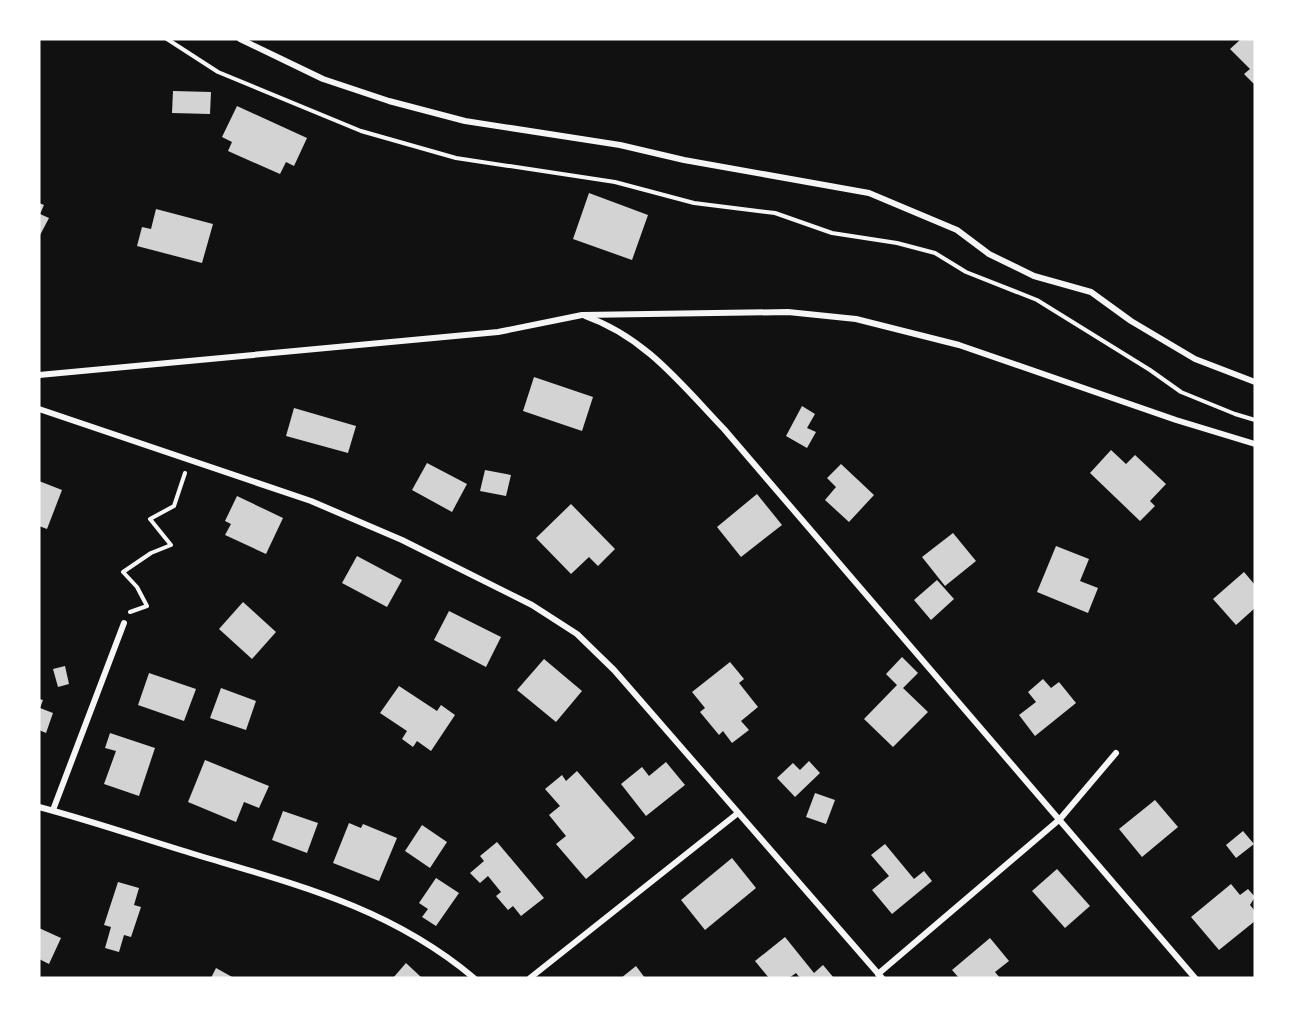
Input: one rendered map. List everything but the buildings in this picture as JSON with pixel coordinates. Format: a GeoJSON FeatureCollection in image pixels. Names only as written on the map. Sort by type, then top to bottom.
{"type":"FeatureCollection","features":[{"type":"Feature","properties":{"kind":"street"},"geometry":{"type":"LineString","coordinates":[[240,39],[322,79],[389,101],[465,121],[620,145],[684,160],[869,193],[957,230],[989,254],[1034,276],[1091,292],[1131,321],[1195,359],[1255,382]]}},
{"type":"Feature","properties":{"kind":"street"},"geometry":{"type":"LineString","coordinates":[[39,375],[498,332],[582,315],[788,312],[856,320],[959,345],[1176,420],[1255,444]]}},
{"type":"Feature","properties":{"kind":"street"},"geometry":{"type":"LineString","coordinates":[[582,315],[608,324],[629,335],[649,352],[724,429],[1195,978]]}},
{"type":"Feature","properties":{"kind":"street"},"geometry":{"type":"LineString","coordinates":[[39,410],[310,501],[402,540],[532,605],[568,628],[614,670],[880,976],[1060,819],[1116,753]]}},
{"type":"Feature","properties":{"kind":"street"},"geometry":{"type":"LineString","coordinates":[[53,810],[124,623]]}},
{"type":"Feature","properties":{"kind":"street"},"geometry":{"type":"LineString","coordinates":[[39,807],[333,896],[389,921],[427,943],[474,978]]}},
{"type":"Feature","properties":{"kind":"street"},"geometry":{"type":"LineString","coordinates":[[530,978],[738,813]]}},
{"type":"Feature","properties":{"kind":"path"},"geometry":{"type":"LineString","coordinates":[[167,39],[218,72],[361,131],[456,158],[615,182],[694,203],[775,213],[832,233],[897,243],[935,253],[966,272],[1037,300],[1150,370],[1181,392],[1255,420]]}},
{"type":"Feature","properties":{"kind":"path"},"geometry":{"type":"LineString","coordinates":[[124,623],[129,612],[147,606],[137,587],[123,572],[151,553],[171,545],[150,519],[174,506],[190,461]]}}]}
